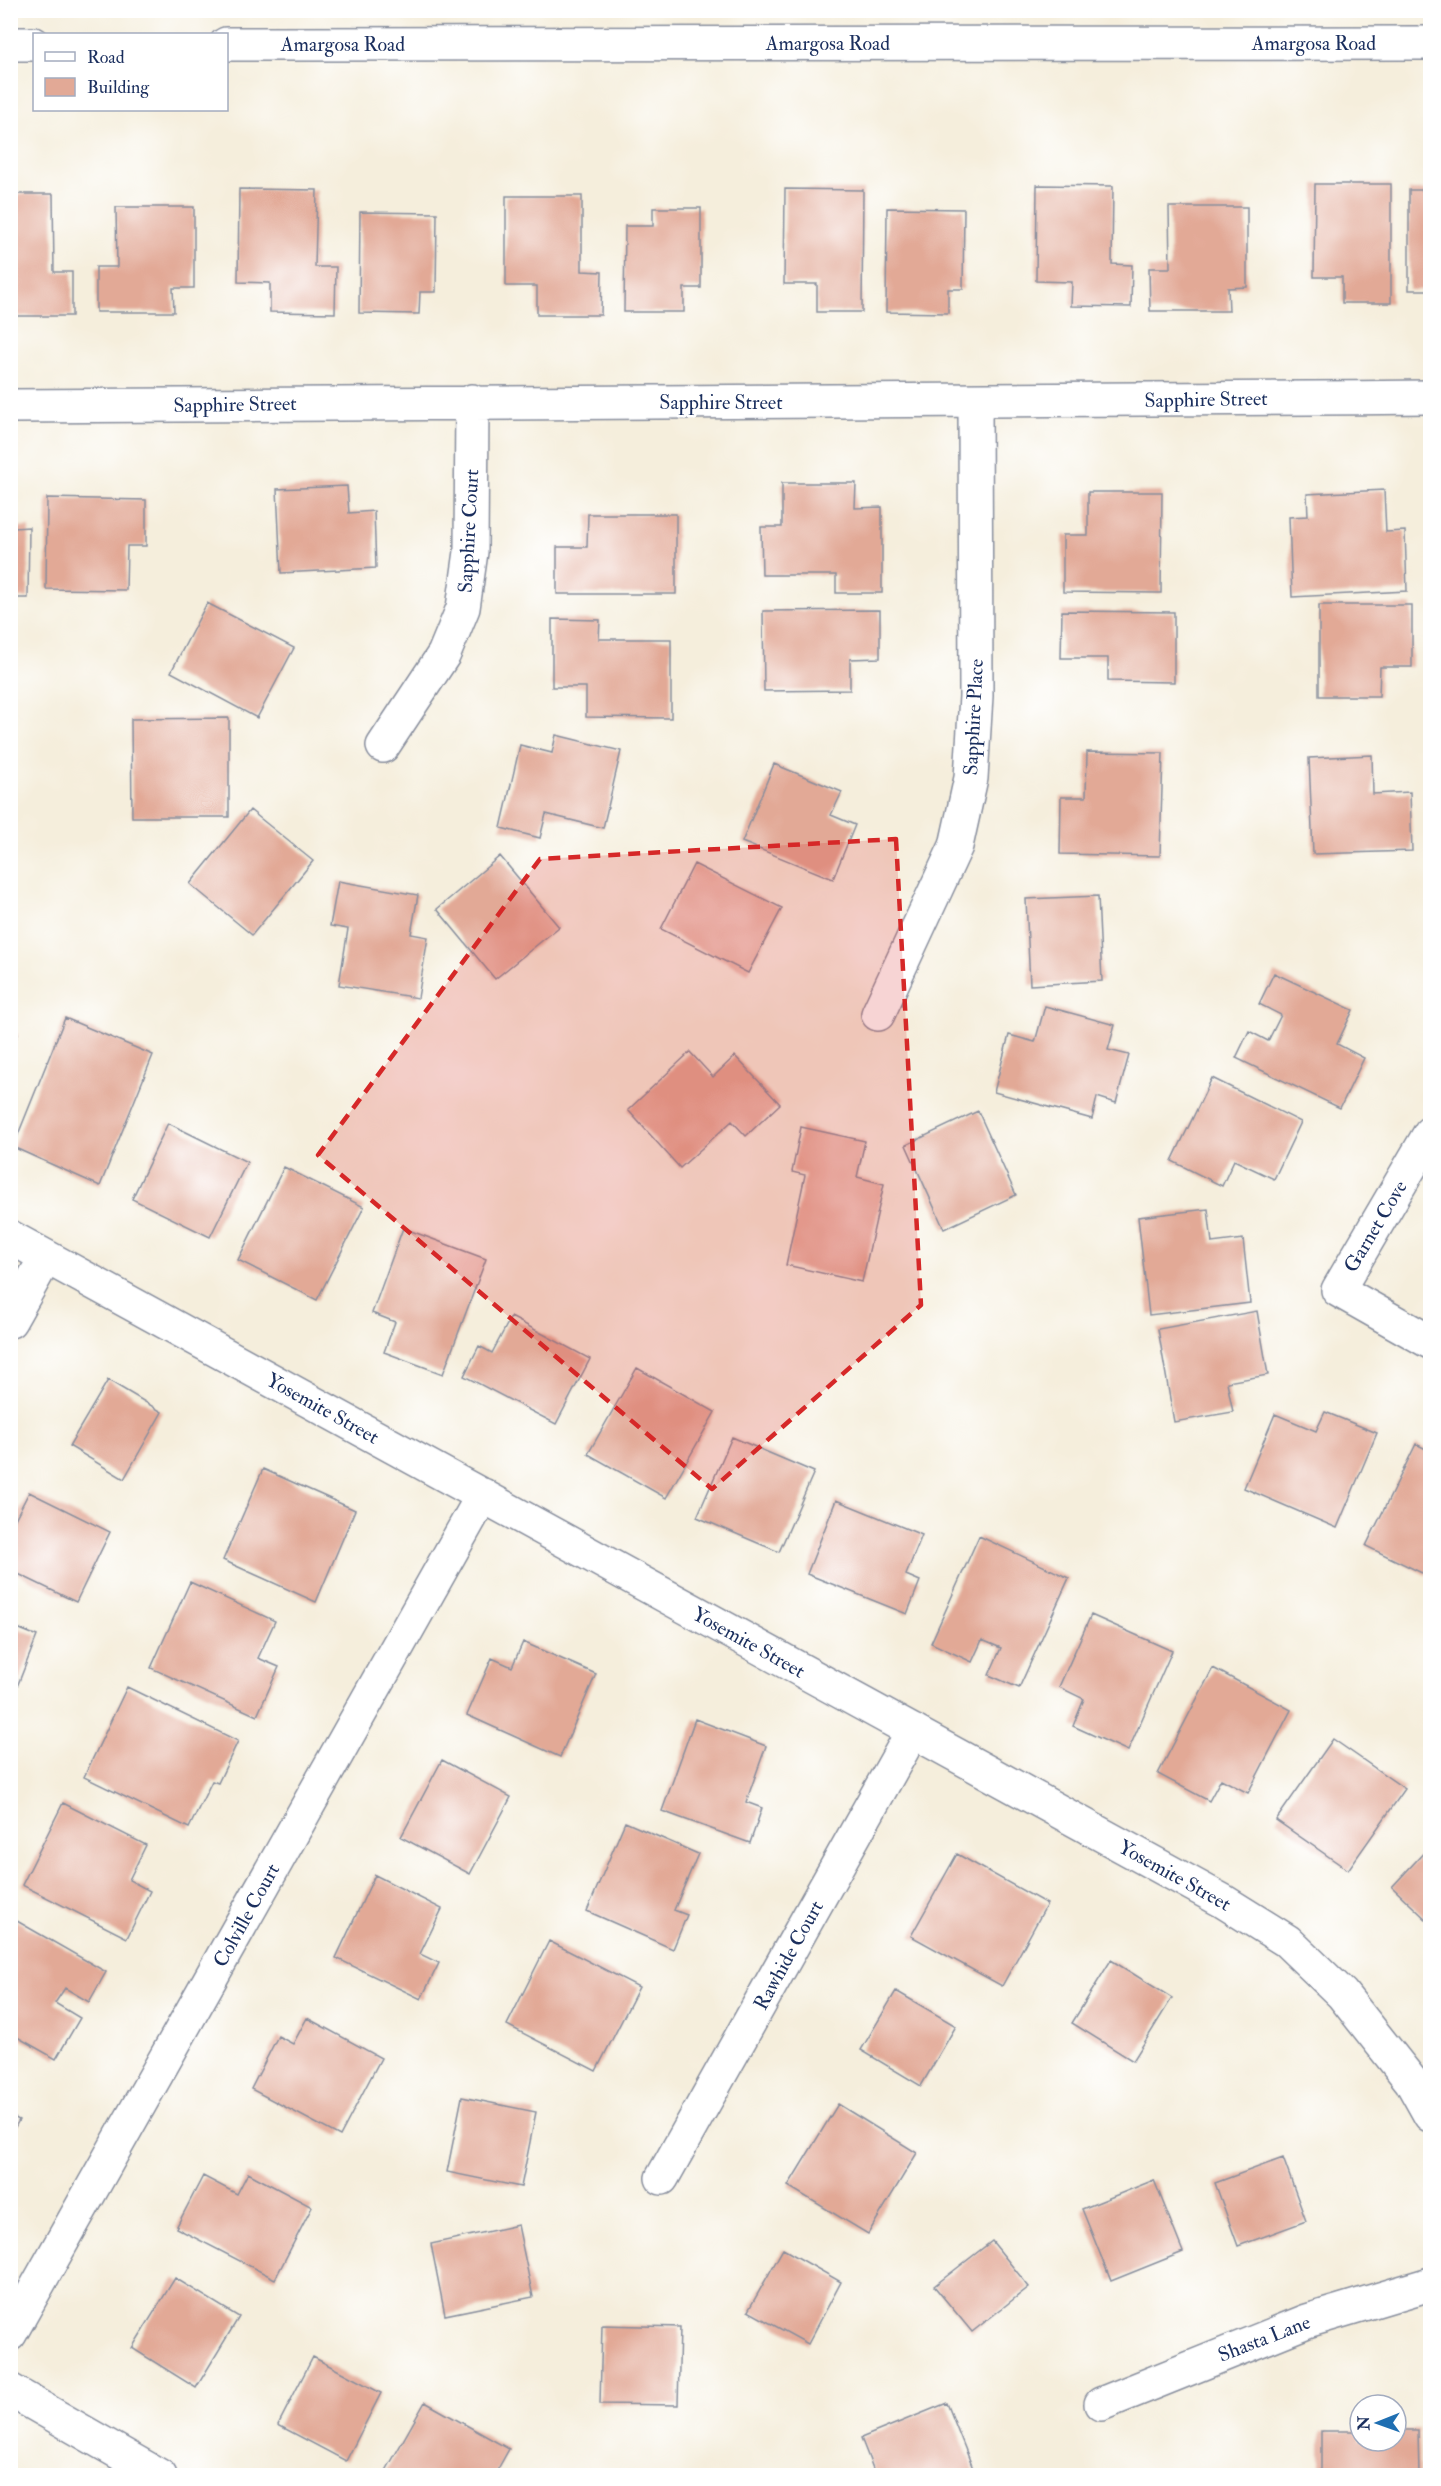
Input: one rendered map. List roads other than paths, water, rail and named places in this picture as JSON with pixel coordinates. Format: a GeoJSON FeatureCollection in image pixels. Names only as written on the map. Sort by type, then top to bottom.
{"type":"FeatureCollection","features":[{"type":"Feature","properties":{"kind":"street","name":"Amargosa Road"},"geometry":{"type":"LineString","coordinates":[[228,44],[1431,43]]}},
{"type":"Feature","properties":{"kind":"street"},"geometry":{"type":"LineString","coordinates":[[10,44],[33,44]]}},
{"type":"Feature","properties":{"kind":"street","name":"Sapphire Street"},"geometry":{"type":"LineString","coordinates":[[10,406],[472,401],[975,402],[1431,397]]}},
{"type":"Feature","properties":{"kind":"street","name":"Sapphire Court"},"geometry":{"type":"LineString","coordinates":[[383,746],[444,654],[463,608],[471,552],[472,401]]}},
{"type":"Feature","properties":{"kind":"street","name":"Sapphire Place"},"geometry":{"type":"LineString","coordinates":[[878,1014],[956,846],[971,777],[976,696],[975,402]]}},
{"type":"Feature","properties":{"kind":"street","name":"Garnet Cove"},"geometry":{"type":"LineString","coordinates":[[1431,1133],[1338,1290],[1431,1342]]}},
{"type":"Feature","properties":{"kind":"street","name":"Yosemite Street"},"geometry":{"type":"LineString","coordinates":[[10,1237],[1223,1901],[1287,1941],[1342,1994],[1411,2081],[1431,2115]]}},
{"type":"Feature","properties":{"kind":"street"},"geometry":{"type":"LineString","coordinates":[[10,1321],[46,1257]]}},
{"type":"Feature","properties":{"kind":"street","name":"Colville Court"},"geometry":{"type":"LineString","coordinates":[[10,2334],[483,1495]]}},
{"type":"Feature","properties":{"kind":"street","name":"Rawhide Court"},"geometry":{"type":"LineString","coordinates":[[662,2178],[913,1731]]}},
{"type":"Feature","properties":{"kind":"street","name":"Shasta Lane"},"geometry":{"type":"LineString","coordinates":[[1101,2404],[1307,2321],[1431,2284]]}},
{"type":"Feature","properties":{"kind":"street"},"geometry":{"type":"LineString","coordinates":[[10,2390],[160,2475]]}}]}
